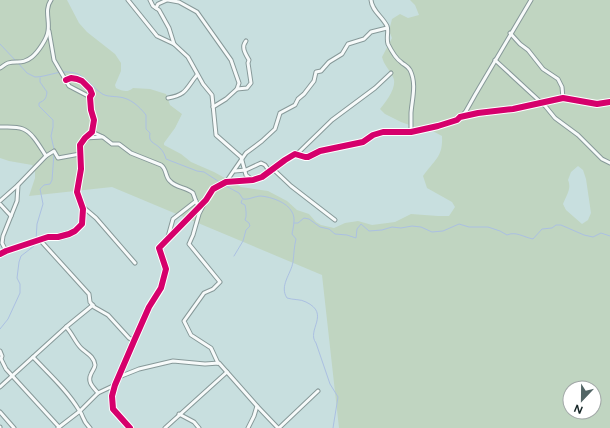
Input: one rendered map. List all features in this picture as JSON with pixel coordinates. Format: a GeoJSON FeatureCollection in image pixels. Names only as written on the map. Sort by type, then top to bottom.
{"type":"FeatureCollection","features":[{"type":"Feature","properties":{"kind":"street"},"geometry":{"type":"LineString","coordinates":[[51,0],[47,11],[48,31],[54,60],[69,86],[90,97]]}},
{"type":"Feature","properties":{"kind":"street"},"geometry":{"type":"LineString","coordinates":[[128,0],[157,36],[174,44],[188,57],[197,75],[212,95],[216,135],[242,159],[247,176],[253,180]]}},
{"type":"Feature","properties":{"kind":"street"},"geometry":{"type":"LineString","coordinates":[[150,0],[159,10],[169,28],[174,44]]}},
{"type":"Feature","properties":{"kind":"street"},"geometry":{"type":"LineString","coordinates":[[156,8],[158,4],[167,0],[179,2],[197,12],[231,60],[239,82],[237,89],[226,99],[213,107]]}},
{"type":"Feature","properties":{"kind":"street"},"geometry":{"type":"LineString","coordinates":[[372,0],[372,6],[376,13],[382,18],[387,28],[386,38],[388,45],[395,56],[410,71],[414,93],[411,111],[411,132]]}},
{"type":"Feature","properties":{"kind":"street"},"geometry":{"type":"LineString","coordinates":[[460,117],[466,111],[510,33],[531,0]]}},
{"type":"Feature","properties":{"kind":"street"},"geometry":{"type":"LineString","coordinates":[[318,391],[279,428],[218,363],[211,348],[191,335],[184,321],[204,293],[214,288],[220,282],[188,244],[193,235],[199,214],[213,189],[226,182],[248,151],[276,129],[280,113],[295,105],[298,99],[314,81],[316,72],[321,71],[329,62],[342,54],[348,44],[364,39],[371,32],[387,28]]}},
{"type":"Feature","properties":{"kind":"street"},"geometry":{"type":"LineString","coordinates":[[0,68],[7,63],[23,62],[33,57],[43,43],[48,31]]}},
{"type":"Feature","properties":{"kind":"street"},"geometry":{"type":"LineString","coordinates":[[510,33],[528,50],[539,66],[558,79],[562,86],[563,98]]}},
{"type":"Feature","properties":{"kind":"street"},"geometry":{"type":"LineString","coordinates":[[237,89],[246,88],[251,83],[248,63],[249,60],[243,48],[246,41]]}},
{"type":"Feature","properties":{"kind":"street"},"geometry":{"type":"LineString","coordinates":[[495,60],[546,107],[555,118],[578,136],[602,159],[610,164]]}},
{"type":"Feature","properties":{"kind":"street"},"geometry":{"type":"LineString","coordinates":[[226,182],[253,180],[262,177],[288,157],[297,154],[332,120],[376,88],[391,73]]}},
{"type":"Feature","properties":{"kind":"street"},"geometry":{"type":"LineString","coordinates":[[168,98],[176,97],[187,90],[197,75]]}},
{"type":"Feature","properties":{"kind":"street"},"geometry":{"type":"LineString","coordinates":[[0,254],[48,237],[58,237],[75,231],[83,222],[82,206],[77,192],[81,169],[80,145],[92,132],[94,120],[91,110],[90,97],[92,94],[90,89],[82,82],[72,78],[66,80]]}},
{"type":"Feature","properties":{"kind":"street"},"geometry":{"type":"LineString","coordinates":[[297,154],[308,157],[320,151],[363,142],[373,135],[387,131],[411,132],[446,124],[460,117],[478,113],[513,109],[563,98],[597,104],[610,102]]}},
{"type":"Feature","properties":{"kind":"street"},"geometry":{"type":"LineString","coordinates":[[0,127],[7,126],[23,129],[33,138],[46,156]]}},
{"type":"Feature","properties":{"kind":"street"},"geometry":{"type":"LineString","coordinates":[[92,132],[103,137],[112,144],[119,144],[131,152],[164,167],[170,181],[190,191],[198,207]]}},
{"type":"Feature","properties":{"kind":"street"},"geometry":{"type":"LineString","coordinates":[[85,138],[103,137]]}},
{"type":"Feature","properties":{"kind":"street"},"geometry":{"type":"LineString","coordinates":[[0,201],[46,156],[54,151],[58,158],[80,154]]}},
{"type":"Feature","properties":{"kind":"street"},"geometry":{"type":"LineString","coordinates":[[235,171],[245,170],[262,163],[335,220]]}},
{"type":"Feature","properties":{"kind":"street"},"geometry":{"type":"LineString","coordinates":[[6,251],[2,243],[3,236],[17,201],[18,185]]}},
{"type":"Feature","properties":{"kind":"street"},"geometry":{"type":"LineString","coordinates":[[130,428],[112,409],[112,396],[115,385],[149,307],[160,288],[166,269],[159,248],[206,200]]}},
{"type":"Feature","properties":{"kind":"street"},"geometry":{"type":"LineString","coordinates":[[167,239],[173,219],[196,201]]}},
{"type":"Feature","properties":{"kind":"street"},"geometry":{"type":"LineString","coordinates":[[0,204],[12,216]]}},
{"type":"Feature","properties":{"kind":"street"},"geometry":{"type":"LineString","coordinates":[[82,206],[96,218],[135,263]]}},
{"type":"Feature","properties":{"kind":"street"},"geometry":{"type":"LineString","coordinates":[[40,240],[89,294],[90,302],[96,309],[108,315],[129,338],[134,341]]}},
{"type":"Feature","properties":{"kind":"street"},"geometry":{"type":"LineString","coordinates":[[0,387],[66,327],[93,305]]}},
{"type":"Feature","properties":{"kind":"street"},"geometry":{"type":"LineString","coordinates":[[66,327],[79,347],[89,354],[93,360],[95,365],[90,376],[90,380],[91,385],[98,393]]}},
{"type":"Feature","properties":{"kind":"street"},"geometry":{"type":"LineString","coordinates":[[0,351],[2,356],[1,359],[6,369],[58,428],[80,411],[98,393],[115,385]]}},
{"type":"Feature","properties":{"kind":"street"},"geometry":{"type":"LineString","coordinates":[[33,357],[64,390],[80,411],[83,420],[90,428]]}},
{"type":"Feature","properties":{"kind":"street"},"geometry":{"type":"LineString","coordinates":[[118,378],[142,368],[173,361],[205,364],[218,363]]}},
{"type":"Feature","properties":{"kind":"street"},"geometry":{"type":"LineString","coordinates":[[0,371],[6,369]]}},
{"type":"Feature","properties":{"kind":"street"},"geometry":{"type":"LineString","coordinates":[[165,428],[227,372]]}},
{"type":"Feature","properties":{"kind":"street"},"geometry":{"type":"LineString","coordinates":[[248,428],[257,406]]}},
{"type":"Feature","properties":{"kind":"street"},"geometry":{"type":"LineString","coordinates":[[0,412],[14,428]]}},
{"type":"Feature","properties":{"kind":"street"},"geometry":{"type":"LineString","coordinates":[[179,414],[194,422],[199,428]]}},
{"type":"Feature","properties":{"kind":"green space"},"geometry":{"type":"Polygon","coordinates":[[[0,0],[67,0],[79,23],[87,32],[115,54],[121,63],[121,71],[115,85],[116,88],[125,91],[129,91],[133,88],[150,89],[166,94],[170,105],[182,114],[164,145],[181,154],[191,162],[214,172],[241,187],[268,191],[287,201],[297,210],[309,214],[321,225],[334,228],[345,223],[358,221],[372,225],[395,222],[411,214],[449,216],[455,207],[452,202],[427,188],[423,176],[440,153],[442,136],[427,128],[418,128],[401,122],[385,114],[380,109],[391,94],[394,85],[393,77],[382,57],[392,38],[389,31],[392,19],[400,14],[408,18],[419,15],[415,5],[410,0],[610,0],[610,428],[339,428],[322,275],[112,187],[29,196],[35,178],[35,169],[32,165],[0,158],[0,0]],[[578,166],[571,172],[568,180],[569,189],[563,204],[566,210],[582,224],[588,220],[591,213],[586,179],[583,170],[578,166]]]}},
{"type":"Feature","properties":{"kind":"waterway"},"geometry":{"type":"LineString","coordinates":[[0,44],[16,61]]}},
{"type":"Feature","properties":{"kind":"waterway"},"geometry":{"type":"LineString","coordinates":[[18,63],[27,73],[35,77],[60,72],[78,74],[103,94],[131,101],[146,115],[146,129],[150,133],[150,139],[161,149],[166,159],[197,171],[204,172],[221,183]]}},
{"type":"Feature","properties":{"kind":"waterway"},"geometry":{"type":"LineString","coordinates":[[40,78],[40,82],[47,92],[46,98],[39,103],[39,106],[53,120],[51,136],[54,149]]}},
{"type":"Feature","properties":{"kind":"waterway"},"geometry":{"type":"LineString","coordinates":[[36,240],[37,224],[43,204],[40,189],[44,185],[50,184],[52,180],[54,154]]}},
{"type":"Feature","properties":{"kind":"waterway"},"geometry":{"type":"LineString","coordinates":[[224,185],[239,193],[243,199],[261,196],[278,201],[290,208],[293,214],[294,223],[292,234],[296,239],[293,262],[284,289],[287,298],[302,300],[313,307],[317,312],[318,317],[314,338],[330,384],[338,397],[333,428]]}},
{"type":"Feature","properties":{"kind":"waterway"},"geometry":{"type":"LineString","coordinates":[[234,256],[243,241],[246,230],[250,226],[245,220],[246,209],[245,205],[241,203],[242,200]]}},
{"type":"Feature","properties":{"kind":"waterway"},"geometry":{"type":"LineString","coordinates":[[294,223],[298,223],[304,218],[309,219],[320,227],[329,229],[335,234],[347,235],[356,238],[357,229],[361,224],[369,231],[382,230],[392,227],[401,228],[412,226],[421,227],[432,232],[443,231],[459,224],[469,227],[488,227],[507,235],[517,234],[533,239],[542,229],[561,225],[584,235],[593,237],[601,233],[610,236]]}},
{"type":"Feature","properties":{"kind":"waterway"},"geometry":{"type":"LineString","coordinates":[[0,329],[8,319],[20,293],[20,284],[17,278],[21,256],[34,246],[35,243]]}},
{"type":"Feature","properties":{"kind":"cycle path"},"geometry":{"type":"LineString","coordinates":[[0,254],[48,237],[58,237],[69,234],[75,231],[82,224],[83,209],[77,192],[81,169],[80,145],[92,132],[94,120],[91,110],[90,97],[92,94],[90,89],[82,81],[71,78],[66,80]]}},
{"type":"Feature","properties":{"kind":"cycle path"},"geometry":{"type":"LineString","coordinates":[[130,428],[113,409],[112,396],[115,385],[149,307],[161,288],[166,269],[159,248],[206,200],[213,189],[226,182],[253,180],[262,177],[295,154],[308,157],[320,151],[363,142],[373,135],[383,132],[411,132],[438,126],[457,120],[460,117],[478,113],[513,109],[563,98],[597,104],[610,102]]}}]}
